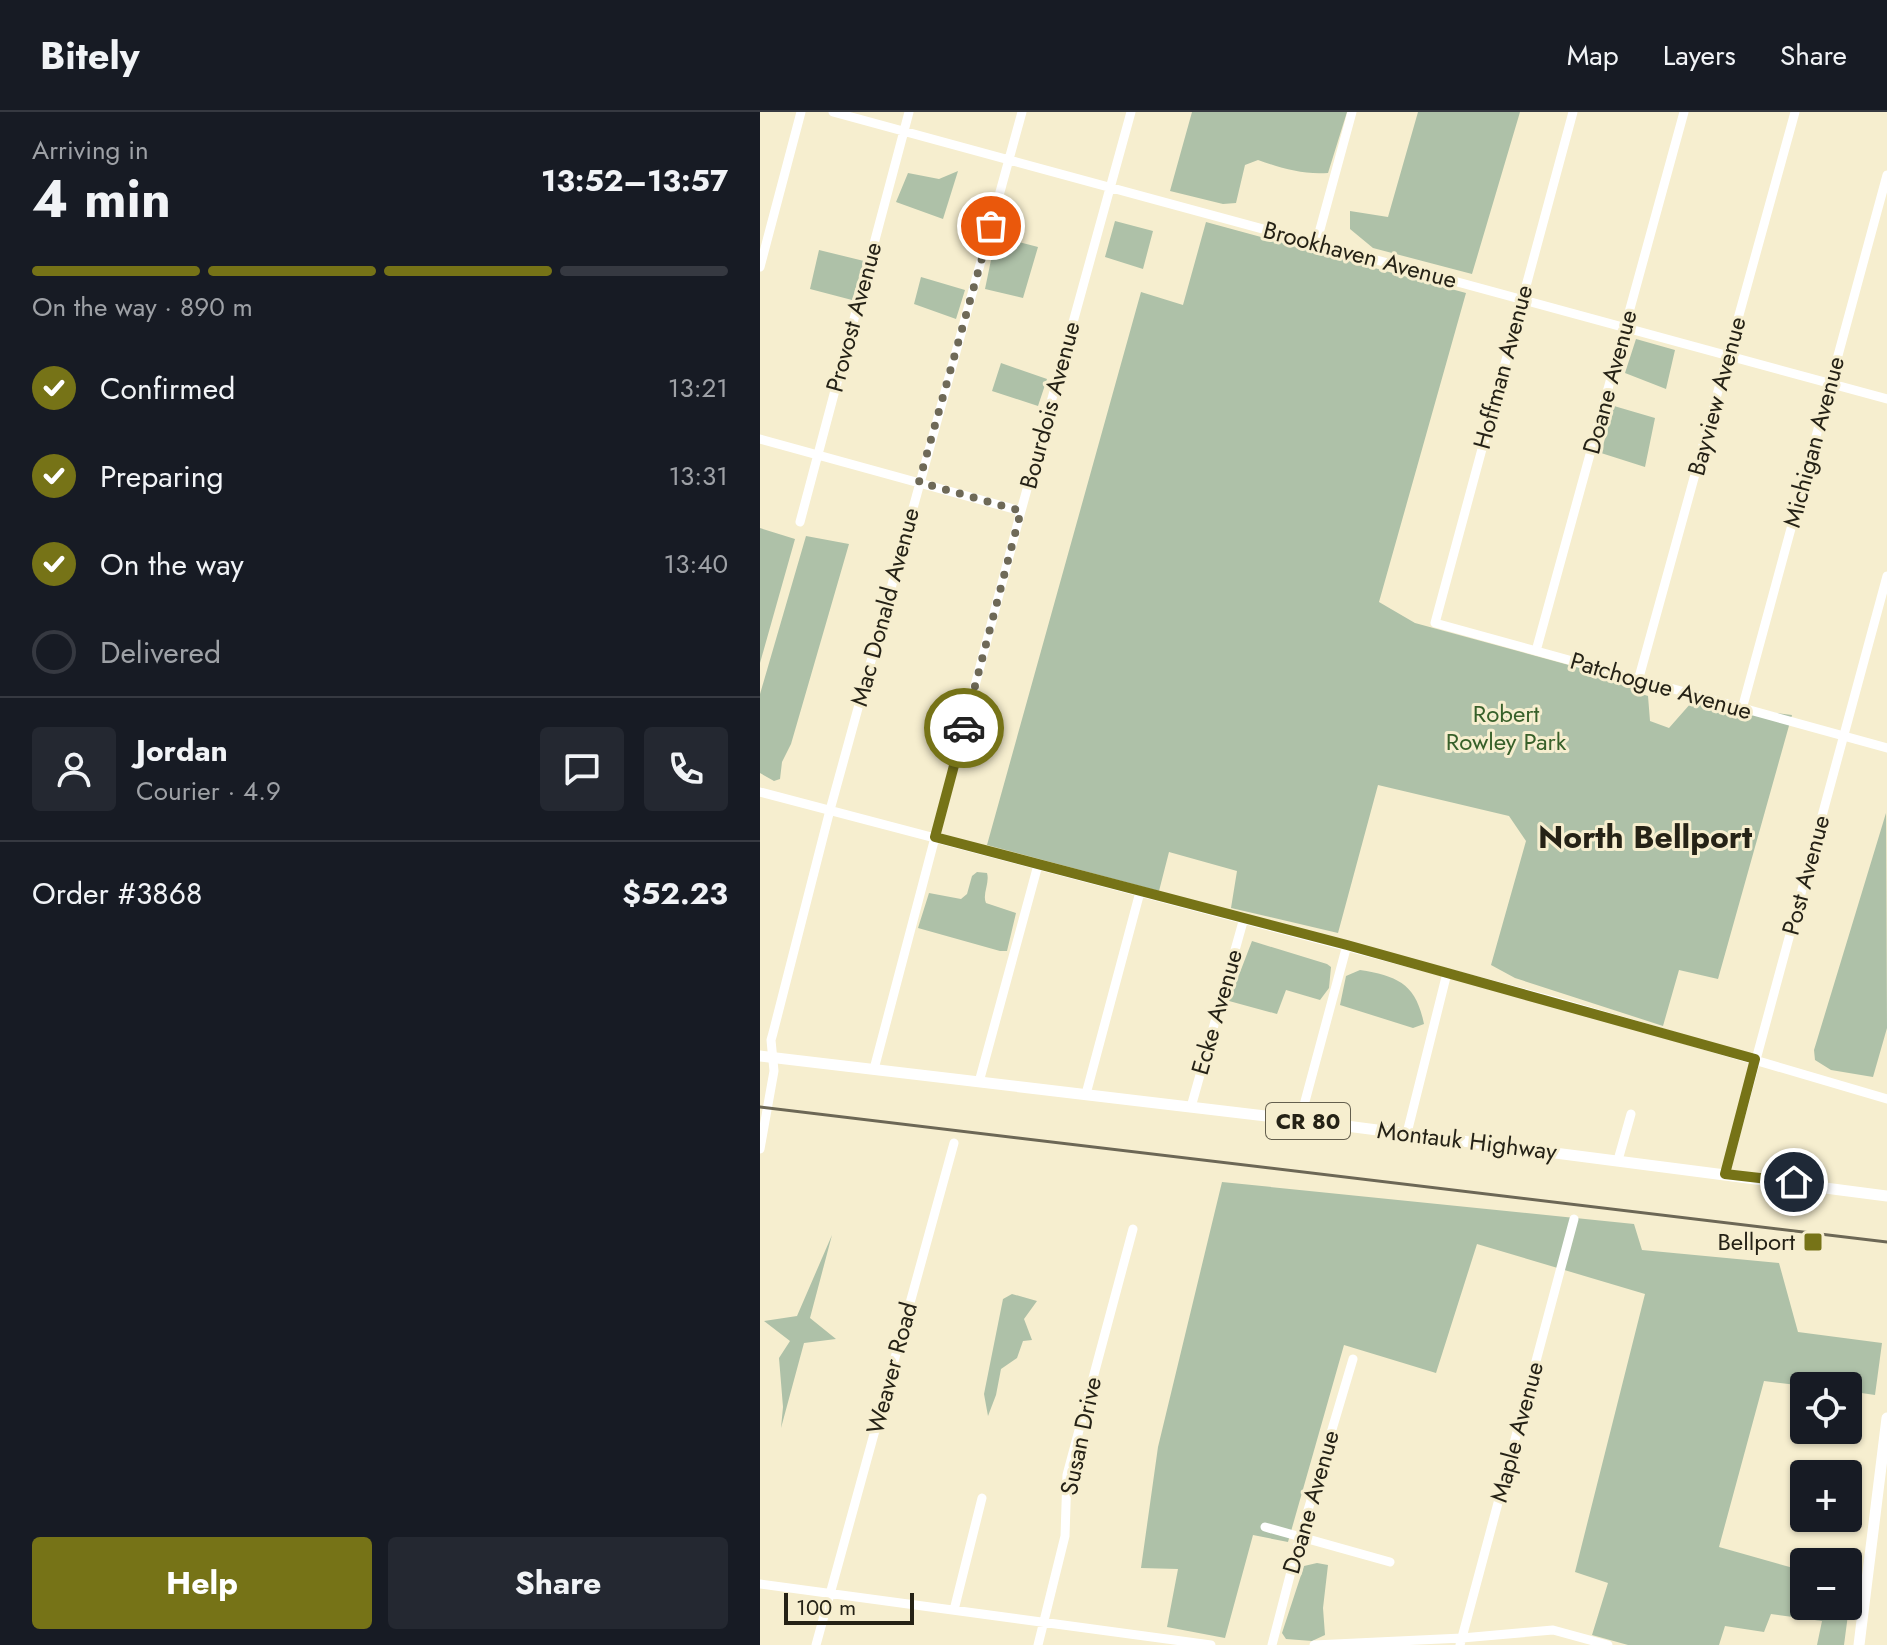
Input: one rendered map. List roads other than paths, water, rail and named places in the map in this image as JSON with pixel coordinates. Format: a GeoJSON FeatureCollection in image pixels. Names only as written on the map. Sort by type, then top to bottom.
{"type":"FeatureCollection","features":[{"type":"Feature","properties":{"kind":"main road","name":"Montauk Highway"},"geometry":{"type":"LineString","coordinates":[[766,1056],[1407,1133],[1887,1196]]}},
{"type":"Feature","properties":{"kind":"main road"},"geometry":{"type":"LineString","coordinates":[[1859,1645],[1887,1418]]}},
{"type":"Feature","properties":{"kind":"street"},"geometry":{"type":"LineString","coordinates":[[760,267],[801,112]]}},
{"type":"Feature","properties":{"kind":"street","name":"Brookhaven Avenue"},"geometry":{"type":"LineString","coordinates":[[833,112],[1887,399]]}},
{"type":"Feature","properties":{"kind":"street","name":"Provost Avenue"},"geometry":{"type":"LineString","coordinates":[[800,522],[909,112]]}},
{"type":"Feature","properties":{"kind":"street","name":"Mac Donald Avenue"},"geometry":{"type":"LineString","coordinates":[[760,1149],[774,1071],[766,1056],[830,810],[1022,112]]}},
{"type":"Feature","properties":{"kind":"street","name":"Bourdois Avenue"},"geometry":{"type":"LineString","coordinates":[[874,1069],[1021,511],[1131,112]]}},
{"type":"Feature","properties":{"kind":"street"},"geometry":{"type":"LineString","coordinates":[[1316,244],[1352,112]]}},
{"type":"Feature","properties":{"kind":"street","name":"Hoffman Avenue"},"geometry":{"type":"LineString","coordinates":[[1435,623],[1520,299],[1573,112]]}},
{"type":"Feature","properties":{"kind":"street","name":"Doane Avenue"},"geometry":{"type":"LineString","coordinates":[[1536,651],[1684,112]]}},
{"type":"Feature","properties":{"kind":"street","name":"Bayview Avenue"},"geometry":{"type":"LineString","coordinates":[[1638,681],[1795,112]]}},
{"type":"Feature","properties":{"kind":"street","name":"Michigan Avenue"},"geometry":{"type":"LineString","coordinates":[[1742,709],[1887,175]]}},
{"type":"Feature","properties":{"kind":"street"},"geometry":{"type":"LineString","coordinates":[[760,439],[1021,511]]}},
{"type":"Feature","properties":{"kind":"street","name":"Post Avenue"},"geometry":{"type":"LineString","coordinates":[[1725,1174],[1887,576]]}},
{"type":"Feature","properties":{"kind":"street","name":"Patchogue Avenue"},"geometry":{"type":"LineString","coordinates":[[1435,623],[1887,748]]}},
{"type":"Feature","properties":{"kind":"street"},"geometry":{"type":"LineString","coordinates":[[760,792],[1347,945],[1887,1099]]}},
{"type":"Feature","properties":{"kind":"street"},"geometry":{"type":"LineString","coordinates":[[979,1082],[1038,865]]}},
{"type":"Feature","properties":{"kind":"street"},"geometry":{"type":"LineString","coordinates":[[1086,1094],[1140,892]]}},
{"type":"Feature","properties":{"kind":"street","name":"Ecke Avenue"},"geometry":{"type":"LineString","coordinates":[[1191,1107],[1244,918]]}},
{"type":"Feature","properties":{"kind":"street"},"geometry":{"type":"LineString","coordinates":[[1300,1120],[1347,945]]}},
{"type":"Feature","properties":{"kind":"street"},"geometry":{"type":"LineString","coordinates":[[1407,1133],[1447,973]]}},
{"type":"Feature","properties":{"kind":"street"},"geometry":{"type":"LineString","coordinates":[[1618,1160],[1631,1114]]}},
{"type":"Feature","properties":{"kind":"street","name":"Weaver Road"},"geometry":{"type":"LineString","coordinates":[[816,1645],[954,1143]]}},
{"type":"Feature","properties":{"kind":"street","name":"Maple Avenue"},"geometry":{"type":"LineString","coordinates":[[1461,1641],[1574,1219]]}},
{"type":"Feature","properties":{"kind":"street","name":"Susan Drive"},"geometry":{"type":"LineString","coordinates":[[1038,1645],[1065,1536],[1067,1475],[1133,1229]]}},
{"type":"Feature","properties":{"kind":"street","name":"Doane Avenue"},"geometry":{"type":"LineString","coordinates":[[1272,1645],[1300,1537],[1353,1359]]}},
{"type":"Feature","properties":{"kind":"street"},"geometry":{"type":"LineString","coordinates":[[954,1610],[982,1498]]}},
{"type":"Feature","properties":{"kind":"street"},"geometry":{"type":"LineString","coordinates":[[1265,1527],[1390,1562]]}},
{"type":"Feature","properties":{"kind":"street"},"geometry":{"type":"LineString","coordinates":[[760,1584],[1045,1623],[1147,1641],[1211,1645]]}},
{"type":"Feature","properties":{"kind":"street"},"geometry":{"type":"LineString","coordinates":[[1314,1645],[1461,1641],[1553,1630],[1608,1645]]}},
{"type":"Feature","properties":{"kind":"railway"},"geometry":{"type":"LineString","coordinates":[[760,1107],[1887,1242]]}},
{"type":"Feature","properties":{"kind":"place","name":"Bellport"},"geometry":{"type":"Point","coordinates":[1813,1242]}},
{"type":"Feature","properties":{"kind":"district","name":"North Bellport"},"geometry":{"type":"Point","coordinates":[1645,837]}},
{"type":"Feature","properties":{"kind":"park label","name":"Robert Rowley Park"},"geometry":{"type":"Point","coordinates":[1506,728]}}]}
